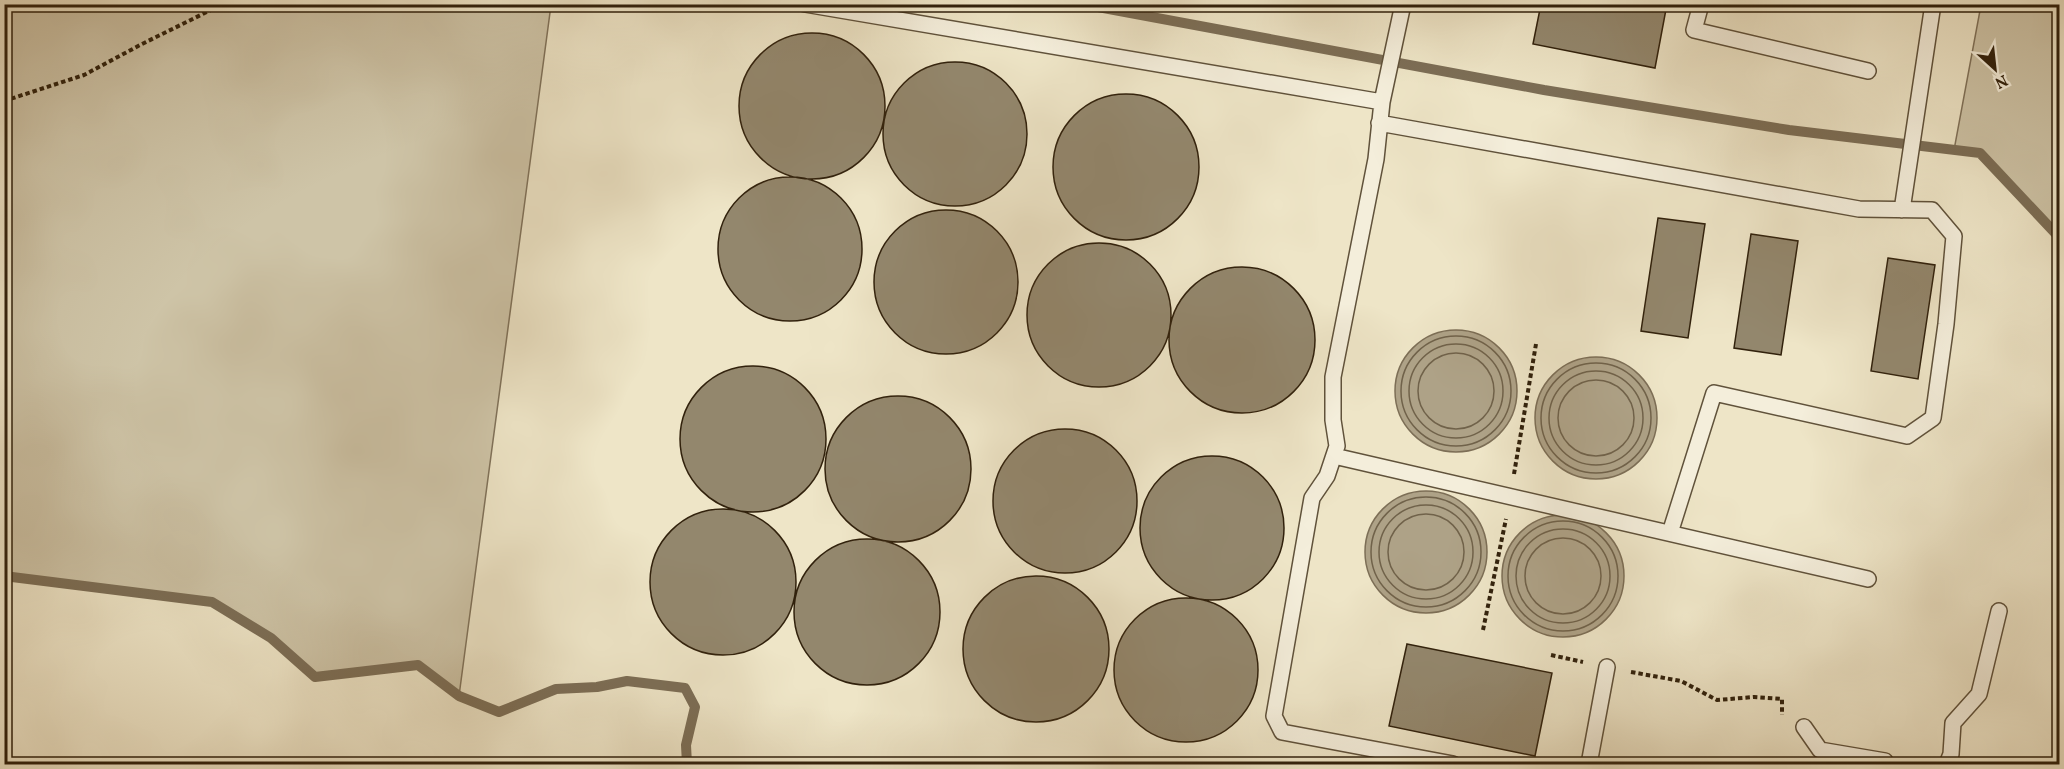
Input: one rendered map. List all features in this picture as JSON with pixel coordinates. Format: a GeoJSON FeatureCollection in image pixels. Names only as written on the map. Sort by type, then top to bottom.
{"type":"FeatureCollection","features":[{"type":"Feature","properties":{"kind":"lane"},"geometry":{"type":"LineString","coordinates":[[805,4],[1382,102]]}},
{"type":"Feature","properties":{"kind":"lane"},"geometry":{"type":"LineString","coordinates":[[1403,4],[1382,102],[1376,159],[1333,377],[1333,420],[1337,446],[1327,476],[1312,498],[1274,716],[1282,732],[1453,765]]}},
{"type":"Feature","properties":{"kind":"lane"},"geometry":{"type":"LineString","coordinates":[[1701,4],[1694,30],[1868,70]]}},
{"type":"Feature","properties":{"kind":"lane"},"geometry":{"type":"LineString","coordinates":[[1902,210],[1933,4]]}},
{"type":"Feature","properties":{"kind":"lane"},"geometry":{"type":"LineString","coordinates":[[1379,123],[1859,209],[1932,210],[1954,236],[1946,324],[1933,418],[1907,436],[1714,393],[1670,533]]}},
{"type":"Feature","properties":{"kind":"lane"},"geometry":{"type":"LineString","coordinates":[[1334,456],[1868,579]]}},
{"type":"Feature","properties":{"kind":"lane"},"geometry":{"type":"LineString","coordinates":[[1947,765],[1951,754],[1953,723],[1979,693],[1999,611]]}},
{"type":"Feature","properties":{"kind":"lane"},"geometry":{"type":"LineString","coordinates":[[1589,765],[1607,667]]}},
{"type":"Feature","properties":{"kind":"lane"},"geometry":{"type":"LineString","coordinates":[[1804,727],[1820,750],[1885,761],[1885,765]]}},
{"type":"Feature","properties":{"kind":"path"},"geometry":{"type":"LineString","coordinates":[[4,101],[84,75],[223,4]]}},
{"type":"Feature","properties":{"kind":"path"},"geometry":{"type":"LineString","coordinates":[[1551,655],[1681,681],[1717,700],[1754,696],[1782,699],[1782,719],[1804,727]]}},
{"type":"Feature","properties":{"kind":"shaded area"},"geometry":{"type":"Polygon","coordinates":[[[5,4],[551,5],[459,696],[418,665],[315,677],[271,638],[212,602],[5,576],[5,4]]]}},
{"type":"Feature","properties":{"kind":"shaded area"},"geometry":{"type":"Polygon","coordinates":[[[1981,5],[2059,5],[2058,236],[1980,153],[1954,150],[1981,5]]]}},
{"type":"Feature","properties":{"kind":"water"},"geometry":{"type":"Polygon","coordinates":[[[1456,330],[1479,335],[1490,340],[1499,348],[1507,357],[1512,368],[1517,391],[1512,414],[1507,425],[1499,434],[1490,442],[1479,447],[1456,452],[1433,447],[1422,442],[1413,434],[1405,425],[1400,414],[1395,391],[1400,368],[1405,357],[1413,348],[1422,340],[1433,335],[1456,330]]]}},
{"type":"Feature","properties":{"kind":"water"},"geometry":{"type":"Polygon","coordinates":[[[1596,357],[1619,362],[1630,367],[1639,375],[1647,384],[1652,395],[1657,418],[1652,441],[1647,452],[1639,461],[1630,469],[1619,474],[1596,479],[1573,474],[1562,469],[1553,461],[1545,452],[1540,441],[1535,418],[1540,395],[1545,384],[1553,375],[1562,367],[1573,362],[1596,357]]]}},
{"type":"Feature","properties":{"kind":"water"},"geometry":{"type":"Polygon","coordinates":[[[1426,491],[1449,496],[1460,501],[1469,509],[1477,518],[1482,529],[1487,552],[1482,575],[1477,586],[1469,595],[1460,603],[1449,608],[1426,613],[1403,608],[1392,603],[1383,595],[1375,586],[1370,575],[1365,552],[1370,529],[1375,518],[1383,509],[1392,501],[1403,496],[1426,491]]]}},
{"type":"Feature","properties":{"kind":"water"},"geometry":{"type":"Polygon","coordinates":[[[1563,515],[1586,520],[1597,525],[1606,533],[1614,542],[1619,553],[1624,576],[1619,599],[1614,610],[1606,619],[1597,627],[1586,632],[1563,637],[1540,632],[1529,627],[1520,619],[1512,610],[1507,599],[1502,576],[1507,553],[1512,542],[1520,533],[1529,525],[1540,520],[1563,515]]]}},
{"type":"Feature","properties":{"kind":"building"},"geometry":{"type":"Polygon","coordinates":[[[1541,4],[1667,4],[1655,68],[1533,44],[1541,4]]]}},
{"type":"Feature","properties":{"kind":"building"},"geometry":{"type":"Polygon","coordinates":[[[812,33],[840,39],[863,55],[879,78],[885,106],[879,134],[863,157],[840,173],[812,179],[784,173],[761,157],[745,134],[739,106],[745,78],[761,55],[784,39],[812,33]]]}},
{"type":"Feature","properties":{"kind":"building"},"geometry":{"type":"Polygon","coordinates":[[[955,62],[983,67],[1006,83],[1022,106],[1027,134],[1022,162],[1006,185],[983,201],[955,206],[927,201],[904,185],[888,162],[883,134],[888,106],[904,83],[927,67],[955,62]]]}},
{"type":"Feature","properties":{"kind":"building"},"geometry":{"type":"Polygon","coordinates":[[[1126,94],[1154,100],[1177,116],[1193,139],[1199,167],[1193,195],[1177,218],[1154,234],[1126,240],[1098,234],[1075,218],[1059,195],[1053,167],[1059,139],[1075,116],[1098,100],[1126,94]]]}},
{"type":"Feature","properties":{"kind":"building"},"geometry":{"type":"Polygon","coordinates":[[[790,177],[818,182],[841,198],[857,221],[862,249],[857,277],[841,300],[818,316],[790,321],[762,316],[739,300],[723,277],[718,249],[723,221],[739,198],[762,182],[790,177]]]}},
{"type":"Feature","properties":{"kind":"building"},"geometry":{"type":"Polygon","coordinates":[[[946,210],[974,215],[997,231],[1013,254],[1018,282],[1013,310],[997,333],[974,349],[946,354],[918,349],[895,333],[879,310],[874,282],[879,254],[895,231],[918,215],[946,210]]]}},
{"type":"Feature","properties":{"kind":"building"},"geometry":{"type":"Polygon","coordinates":[[[1658,218],[1705,224],[1688,338],[1641,331],[1658,218]]]}},
{"type":"Feature","properties":{"kind":"building"},"geometry":{"type":"Polygon","coordinates":[[[1751,234],[1798,241],[1781,355],[1734,348],[1751,234]]]}},
{"type":"Feature","properties":{"kind":"building"},"geometry":{"type":"Polygon","coordinates":[[[1099,243],[1127,248],[1150,264],[1166,287],[1171,315],[1166,343],[1150,366],[1127,382],[1099,387],[1071,382],[1048,366],[1032,343],[1027,315],[1032,287],[1048,264],[1071,248],[1099,243]]]}},
{"type":"Feature","properties":{"kind":"building"},"geometry":{"type":"Polygon","coordinates":[[[1888,258],[1935,265],[1918,379],[1871,371],[1888,258]]]}},
{"type":"Feature","properties":{"kind":"building"},"geometry":{"type":"Polygon","coordinates":[[[1242,267],[1270,273],[1293,289],[1309,312],[1315,340],[1309,368],[1293,391],[1270,407],[1242,413],[1214,407],[1191,391],[1175,368],[1169,340],[1175,312],[1191,289],[1214,273],[1242,267]]]}},
{"type":"Feature","properties":{"kind":"building"},"geometry":{"type":"Polygon","coordinates":[[[753,366],[781,372],[804,388],[820,411],[826,439],[820,467],[804,490],[781,506],[753,512],[725,506],[702,490],[686,467],[680,439],[686,411],[702,388],[725,372],[753,366]]]}},
{"type":"Feature","properties":{"kind":"building"},"geometry":{"type":"Polygon","coordinates":[[[898,396],[926,402],[949,418],[965,441],[971,469],[965,497],[949,520],[926,536],[898,542],[870,536],[847,520],[831,497],[825,469],[831,441],[847,418],[870,402],[898,396]]]}},
{"type":"Feature","properties":{"kind":"building"},"geometry":{"type":"Polygon","coordinates":[[[1065,429],[1093,434],[1116,450],[1132,473],[1137,501],[1132,529],[1116,552],[1093,568],[1065,573],[1037,568],[1014,552],[998,529],[993,501],[998,473],[1014,450],[1037,434],[1065,429]]]}},
{"type":"Feature","properties":{"kind":"building"},"geometry":{"type":"Polygon","coordinates":[[[1212,456],[1240,461],[1263,477],[1279,500],[1284,528],[1279,556],[1263,579],[1240,595],[1212,600],[1184,595],[1161,579],[1145,556],[1140,528],[1145,500],[1161,477],[1184,461],[1212,456]]]}},
{"type":"Feature","properties":{"kind":"building"},"geometry":{"type":"Polygon","coordinates":[[[723,509],[751,515],[774,531],[790,554],[796,582],[790,610],[774,633],[751,649],[723,655],[695,649],[672,633],[656,610],[650,582],[656,554],[672,531],[695,515],[723,509]]]}},
{"type":"Feature","properties":{"kind":"building"},"geometry":{"type":"Polygon","coordinates":[[[867,539],[895,545],[918,561],[934,584],[940,612],[934,640],[918,663],[895,679],[867,685],[839,679],[816,663],[800,640],[794,612],[800,584],[816,561],[839,545],[867,539]]]}},
{"type":"Feature","properties":{"kind":"building"},"geometry":{"type":"Polygon","coordinates":[[[1036,576],[1064,582],[1087,598],[1103,621],[1109,649],[1103,677],[1087,700],[1064,716],[1036,722],[1008,716],[985,700],[969,677],[963,649],[969,621],[985,598],[1008,582],[1036,576]]]}},
{"type":"Feature","properties":{"kind":"building"},"geometry":{"type":"Polygon","coordinates":[[[1186,598],[1214,603],[1237,619],[1253,642],[1258,670],[1253,698],[1237,721],[1214,737],[1186,742],[1158,737],[1135,721],[1119,698],[1114,670],[1119,642],[1135,619],[1158,603],[1186,598]]]}},
{"type":"Feature","properties":{"kind":"building"},"geometry":{"type":"Polygon","coordinates":[[[1407,644],[1552,673],[1535,756],[1389,726],[1407,644]]]}},
{"type":"Feature","properties":{"kind":"waterway"},"geometry":{"type":"LineString","coordinates":[[1082,4],[1544,90],[1789,130],[1980,153],[2060,236]]}},
{"type":"Feature","properties":{"kind":"waterway"},"geometry":{"type":"LineString","coordinates":[[4,576],[212,602],[271,638],[315,677],[418,665],[459,696],[499,712],[556,689],[597,687],[627,681],[685,688],[695,707],[686,745],[687,764]]}}]}
